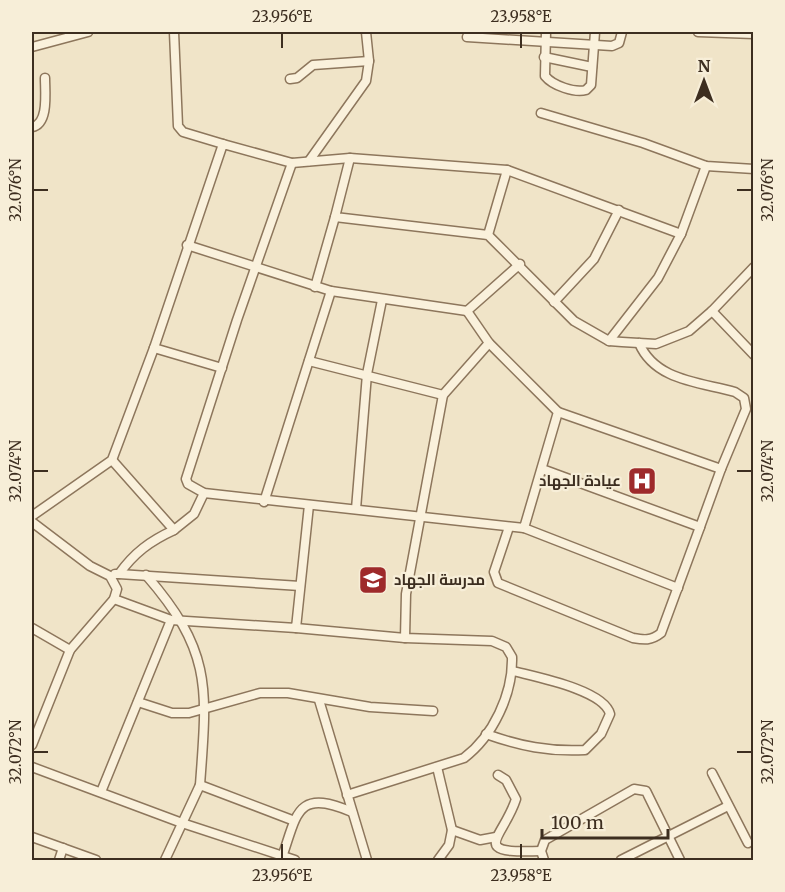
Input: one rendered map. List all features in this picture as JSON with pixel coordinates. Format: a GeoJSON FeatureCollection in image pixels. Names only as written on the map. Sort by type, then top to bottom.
{"type":"FeatureCollection","features":[{"type":"Feature","properties":{"kind":"street"},"geometry":{"type":"LineString","coordinates":[[32,47],[88,32]]}},
{"type":"Feature","properties":{"kind":"street"},"geometry":{"type":"LineString","coordinates":[[174,32],[178,126],[183,132],[292,163],[350,158],[507,170],[681,234]]}},
{"type":"Feature","properties":{"kind":"street"},"geometry":{"type":"LineString","coordinates":[[309,161],[362,90],[366,81],[369,61],[366,32]]}},
{"type":"Feature","properties":{"kind":"street"},"geometry":{"type":"LineString","coordinates":[[546,32],[544,74],[549,81],[580,92],[591,86],[595,32]]}},
{"type":"Feature","properties":{"kind":"street"},"geometry":{"type":"LineString","coordinates":[[467,37],[508,35],[546,42],[594,46],[617,45],[622,32]]}},
{"type":"Feature","properties":{"kind":"street"},"geometry":{"type":"LineString","coordinates":[[698,32],[753,34]]}},
{"type":"Feature","properties":{"kind":"street"},"geometry":{"type":"LineString","coordinates":[[544,57],[592,68]]}},
{"type":"Feature","properties":{"kind":"street"},"geometry":{"type":"LineString","coordinates":[[290,79],[297,78],[313,65],[369,61]]}},
{"type":"Feature","properties":{"kind":"street"},"geometry":{"type":"LineString","coordinates":[[32,128],[40,122],[43,115],[45,78]]}},
{"type":"Feature","properties":{"kind":"street"},"geometry":{"type":"LineString","coordinates":[[541,112],[643,143],[706,166],[753,169]]}},
{"type":"Feature","properties":{"kind":"street"},"geometry":{"type":"LineString","coordinates":[[32,516],[112,460],[154,348],[223,144]]}},
{"type":"Feature","properties":{"kind":"street"},"geometry":{"type":"LineString","coordinates":[[315,287],[350,158]]}},
{"type":"Feature","properties":{"kind":"street"},"geometry":{"type":"LineString","coordinates":[[292,163],[255,266],[186,479],[188,484],[204,493],[264,502],[356,509],[524,528],[678,588]]}},
{"type":"Feature","properties":{"kind":"street"},"geometry":{"type":"LineString","coordinates":[[609,341],[658,278],[681,234],[706,166]]}},
{"type":"Feature","properties":{"kind":"street"},"geometry":{"type":"LineString","coordinates":[[488,235],[507,170]]}},
{"type":"Feature","properties":{"kind":"street"},"geometry":{"type":"LineString","coordinates":[[554,302],[594,259],[618,210]]}},
{"type":"Feature","properties":{"kind":"street"},"geometry":{"type":"LineString","coordinates":[[335,217],[488,235],[520,264],[574,321],[609,341],[656,344],[689,331],[712,311],[753,267]]}},
{"type":"Feature","properties":{"kind":"street"},"geometry":{"type":"LineString","coordinates":[[187,245],[331,291],[382,300],[467,310],[520,264]]}},
{"type":"Feature","properties":{"kind":"street"},"geometry":{"type":"LineString","coordinates":[[264,502],[331,291]]}},
{"type":"Feature","properties":{"kind":"street"},"geometry":{"type":"LineString","coordinates":[[356,509],[367,374],[382,300]]}},
{"type":"Feature","properties":{"kind":"street"},"geometry":{"type":"LineString","coordinates":[[467,310],[489,343],[558,412],[721,469]]}},
{"type":"Feature","properties":{"kind":"street"},"geometry":{"type":"LineString","coordinates":[[712,311],[753,355]]}},
{"type":"Feature","properties":{"kind":"street"},"geometry":{"type":"LineString","coordinates":[[405,638],[406,594],[443,395],[489,343]]}},
{"type":"Feature","properties":{"kind":"street"},"geometry":{"type":"LineString","coordinates":[[508,526],[494,572],[498,583],[633,638],[653,639],[661,633],[721,469],[746,408],[744,398],[735,392],[661,371],[644,355],[639,343]]}},
{"type":"Feature","properties":{"kind":"street"},"geometry":{"type":"LineString","coordinates":[[154,348],[222,368]]}},
{"type":"Feature","properties":{"kind":"street"},"geometry":{"type":"LineString","coordinates":[[309,361],[443,395]]}},
{"type":"Feature","properties":{"kind":"street"},"geometry":{"type":"LineString","coordinates":[[524,528],[558,412]]}},
{"type":"Feature","properties":{"kind":"street"},"geometry":{"type":"LineString","coordinates":[[112,460],[174,530]]}},
{"type":"Feature","properties":{"kind":"street"},"geometry":{"type":"LineString","coordinates":[[542,469],[700,527]]}},
{"type":"Feature","properties":{"kind":"street"},"geometry":{"type":"LineString","coordinates":[[119,574],[133,555],[174,530],[194,514],[204,493]]}},
{"type":"Feature","properties":{"kind":"street"},"geometry":{"type":"LineString","coordinates":[[296,628],[309,505]]}},
{"type":"Feature","properties":{"kind":"street"},"geometry":{"type":"LineString","coordinates":[[32,522],[116,584],[114,599],[70,650],[32,745]]}},
{"type":"Feature","properties":{"kind":"street"},"geometry":{"type":"LineString","coordinates":[[105,574],[300,586]]}},
{"type":"Feature","properties":{"kind":"street"},"geometry":{"type":"LineString","coordinates":[[146,575],[183,622],[197,653],[203,677],[204,709],[200,785],[165,861]]}},
{"type":"Feature","properties":{"kind":"street"},"geometry":{"type":"LineString","coordinates":[[114,599],[171,620],[183,622],[296,628],[405,638],[492,641],[506,647],[512,657],[513,671],[507,695],[477,748],[464,758],[347,795]]}},
{"type":"Feature","properties":{"kind":"street"},"geometry":{"type":"LineString","coordinates":[[101,792],[171,620]]}},
{"type":"Feature","properties":{"kind":"street"},"geometry":{"type":"LineString","coordinates":[[32,628],[70,650]]}},
{"type":"Feature","properties":{"kind":"street"},"geometry":{"type":"LineString","coordinates":[[486,734],[524,747],[557,752],[585,750],[601,734],[610,714],[608,706],[599,700],[566,686],[513,671]]}},
{"type":"Feature","properties":{"kind":"street"},"geometry":{"type":"LineString","coordinates":[[138,702],[172,713],[189,713],[260,693],[288,693],[319,700],[400,710],[433,711]]}},
{"type":"Feature","properties":{"kind":"street"},"geometry":{"type":"LineString","coordinates":[[319,700],[367,861]]}},
{"type":"Feature","properties":{"kind":"street"},"geometry":{"type":"LineString","coordinates":[[32,767],[182,823],[295,861]]}},
{"type":"Feature","properties":{"kind":"street"},"geometry":{"type":"LineString","coordinates":[[437,767],[452,830],[449,845],[438,861]]}},
{"type":"Feature","properties":{"kind":"street"},"geometry":{"type":"LineString","coordinates":[[712,773],[748,843]]}},
{"type":"Feature","properties":{"kind":"street"},"geometry":{"type":"LineString","coordinates":[[498,775],[506,780],[516,799],[496,837],[496,845],[501,850],[541,851]]}},
{"type":"Feature","properties":{"kind":"street"},"geometry":{"type":"LineString","coordinates":[[200,785],[292,820]]}},
{"type":"Feature","properties":{"kind":"street"},"geometry":{"type":"LineString","coordinates":[[544,861],[541,851],[545,840],[634,789],[646,791],[680,861]]}},
{"type":"Feature","properties":{"kind":"street"},"geometry":{"type":"LineString","coordinates":[[282,858],[292,820],[311,804],[321,801],[352,812]]}},
{"type":"Feature","properties":{"kind":"street"},"geometry":{"type":"LineString","coordinates":[[621,861],[728,806]]}},
{"type":"Feature","properties":{"kind":"street"},"geometry":{"type":"LineString","coordinates":[[452,830],[480,840],[496,837]]}},
{"type":"Feature","properties":{"kind":"street"},"geometry":{"type":"LineString","coordinates":[[32,837],[96,861]]}},
{"type":"Feature","properties":{"kind":"street"},"geometry":{"type":"LineString","coordinates":[[59,861],[63,848]]}},
{"type":"Feature","properties":{"kind":"place","name":"عيادة الجهاد"},"geometry":{"type":"Point","coordinates":[642,481]}},
{"type":"Feature","properties":{"kind":"place","name":"مدرسة الجهاد"},"geometry":{"type":"Point","coordinates":[373,580]}}]}
